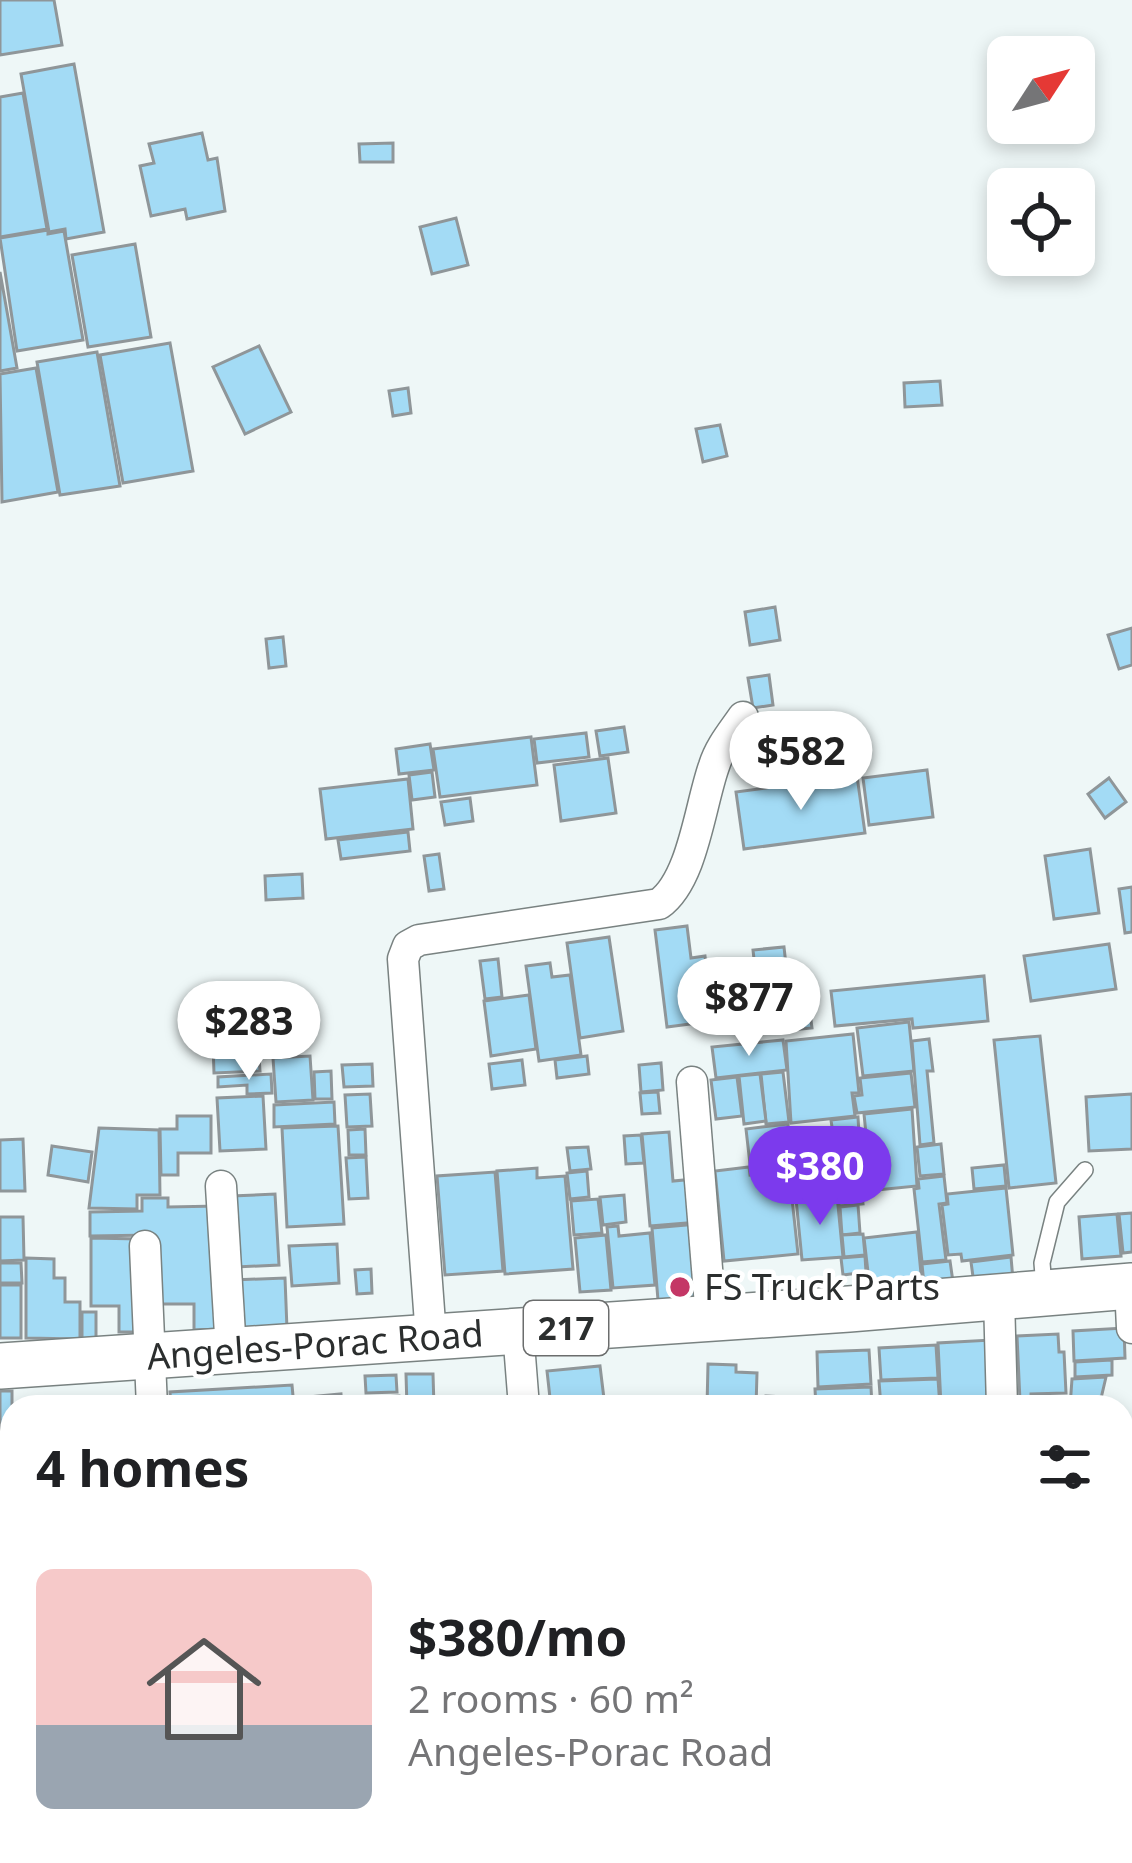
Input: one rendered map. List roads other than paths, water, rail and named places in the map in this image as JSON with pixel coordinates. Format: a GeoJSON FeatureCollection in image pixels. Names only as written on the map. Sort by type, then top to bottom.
{"type":"FeatureCollection","features":[{"type":"Feature","properties":{"kind":"main road","name":"Angeles-Porac Road"},"geometry":{"type":"LineString","coordinates":[[0,1366],[1045,1293],[1131,1300]]}},
{"type":"Feature","properties":{"kind":"street"},"geometry":{"type":"LineString","coordinates":[[431,1337],[403,959],[408,946],[484,928],[659,904],[671,896],[713,768],[743,717]]}},
{"type":"Feature","properties":{"kind":"street"},"geometry":{"type":"LineString","coordinates":[[692,1082],[712,1318]]}},
{"type":"Feature","properties":{"kind":"street"},"geometry":{"type":"LineString","coordinates":[[221,1186],[231,1351]]}},
{"type":"Feature","properties":{"kind":"street"},"geometry":{"type":"LineString","coordinates":[[145,1246],[152,1395]]}},
{"type":"Feature","properties":{"kind":"street"},"geometry":{"type":"LineString","coordinates":[[999,1298],[1002,1395]]}},
{"type":"Feature","properties":{"kind":"street"},"geometry":{"type":"LineString","coordinates":[[518,1331],[523,1395]]}},
{"type":"Feature","properties":{"kind":"lane"},"geometry":{"type":"LineString","coordinates":[[1045,1293],[1042,1263],[1057,1202],[1085,1170]]}},
{"type":"Feature","properties":{"kind":"place","name":"FS Truck Parts"},"geometry":{"type":"Point","coordinates":[680,1287]}}]}
